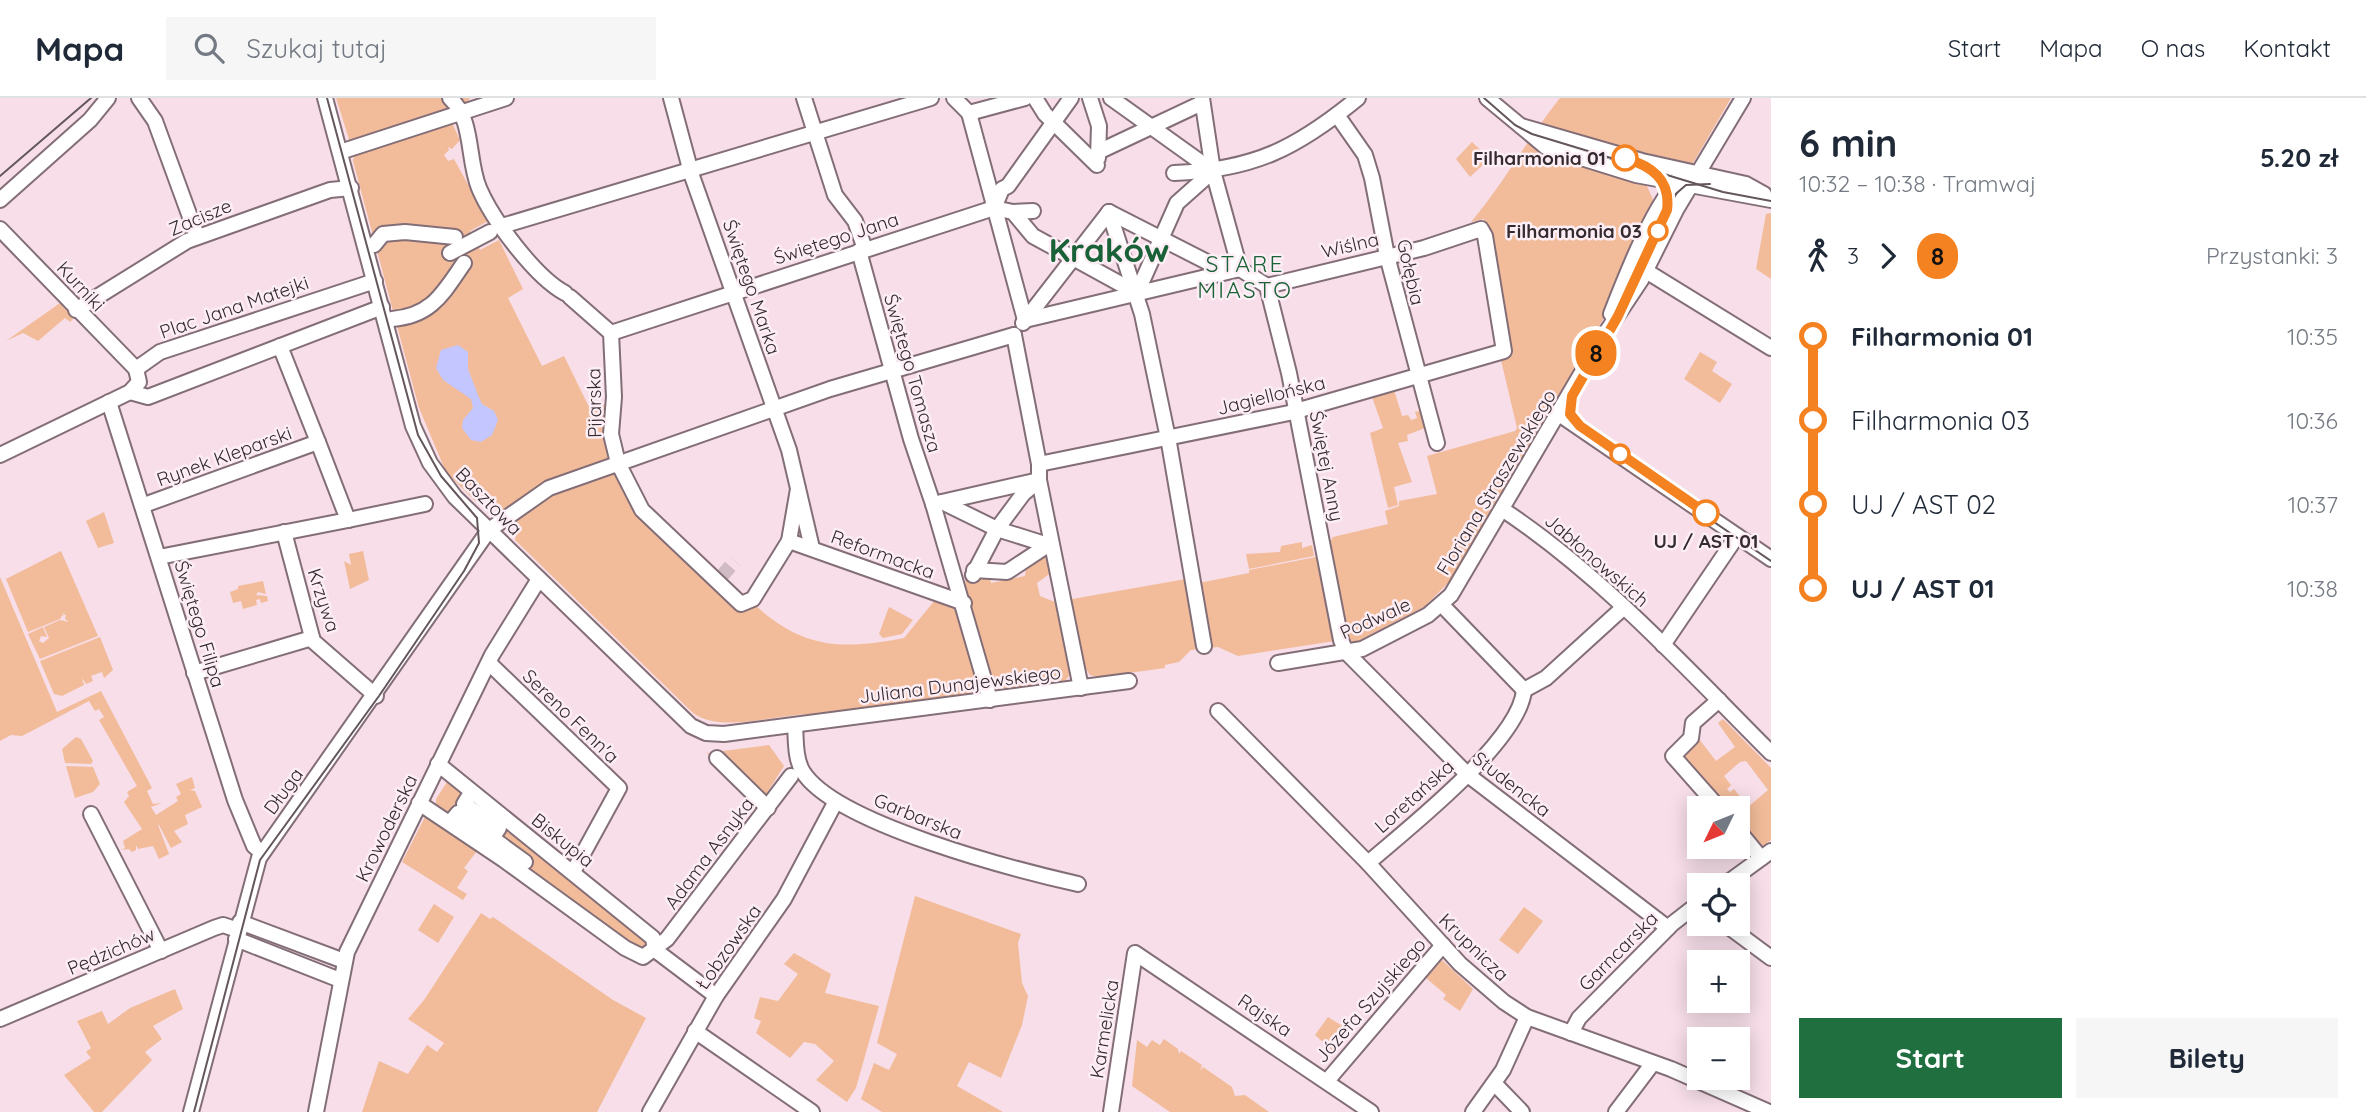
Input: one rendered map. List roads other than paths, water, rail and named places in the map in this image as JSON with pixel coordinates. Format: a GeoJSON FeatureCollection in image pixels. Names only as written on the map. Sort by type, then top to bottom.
{"type":"FeatureCollection","features":[{"type":"Feature","properties":{"kind":"street"},"geometry":{"type":"LineString","coordinates":[[0,200],[90,120],[108,98]]}},
{"type":"Feature","properties":{"kind":"street"},"geometry":{"type":"LineString","coordinates":[[139,98],[155,121],[197,236]]}},
{"type":"Feature","properties":{"kind":"street","name":"Basztowa"},"geometry":{"type":"LineString","coordinates":[[325,98],[413,426],[424,452],[446,487],[695,728],[720,734],[795,725]]}},
{"type":"Feature","properties":{"kind":"street"},"geometry":{"type":"LineString","coordinates":[[450,98],[462,113],[479,187],[498,228],[538,274],[568,295],[611,333]]}},
{"type":"Feature","properties":{"kind":"street"},"geometry":{"type":"LineString","coordinates":[[340,152],[506,98]]}},
{"type":"Feature","properties":{"kind":"street","name":"Świętego Marka"},"geometry":{"type":"LineString","coordinates":[[671,98],[690,168],[774,408],[812,548]]}},
{"type":"Feature","properties":{"kind":"street","name":"Świętego Tomasza"},"geometry":{"type":"LineString","coordinates":[[804,98],[838,202],[855,220],[892,370],[937,503],[964,603]]}},
{"type":"Feature","properties":{"kind":"street"},"geometry":{"type":"LineString","coordinates":[[374,245],[383,234],[405,232],[454,242],[690,168],[931,98]]}},
{"type":"Feature","properties":{"kind":"street"},"geometry":{"type":"LineString","coordinates":[[954,98],[969,113],[1025,320]]}},
{"type":"Feature","properties":{"kind":"street"},"geometry":{"type":"LineString","coordinates":[[969,113],[1025,98]]}},
{"type":"Feature","properties":{"kind":"street"},"geometry":{"type":"LineString","coordinates":[[1035,98],[1054,122],[1097,165],[1099,126],[1090,98]]}},
{"type":"Feature","properties":{"kind":"street"},"geometry":{"type":"LineString","coordinates":[[994,208],[1002,189],[1008,186],[1071,98]]}},
{"type":"Feature","properties":{"kind":"street"},"geometry":{"type":"LineString","coordinates":[[1111,98],[1213,171]]}},
{"type":"Feature","properties":{"kind":"street"},"geometry":{"type":"LineString","coordinates":[[1174,173],[1213,171],[1286,150],[1358,98]]}},
{"type":"Feature","properties":{"kind":"street"},"geometry":{"type":"LineString","coordinates":[[1487,98],[1546,147],[1625,172],[1676,182],[1696,179]]}},
{"type":"Feature","properties":{"kind":"street","name":"Floriana Straszewskiego"},"geometry":{"type":"LineString","coordinates":[[1442,605],[1458,585],[1601,340],[1646,271],[1743,98]]}},
{"type":"Feature","properties":{"kind":"street"},"geometry":{"type":"LineString","coordinates":[[1098,152],[1202,101],[1213,171],[1240,270]]}},
{"type":"Feature","properties":{"kind":"street","name":"Gołębia"},"geometry":{"type":"LineString","coordinates":[[1337,115],[1365,155],[1373,178],[1387,256],[1437,443]]}},
{"type":"Feature","properties":{"kind":"street"},"geometry":{"type":"LineString","coordinates":[[1519,125],[1696,179],[1746,184],[1771,199]]}},
{"type":"Feature","properties":{"kind":"street"},"geometry":{"type":"LineString","coordinates":[[1137,293],[1177,203],[1213,171]]}},
{"type":"Feature","properties":{"kind":"street","name":"Floriana Straszewskiego"},"geometry":{"type":"LineString","coordinates":[[1601,340],[1627,274],[1676,182]]}},
{"type":"Feature","properties":{"kind":"street","name":"Zacisze"},"geometry":{"type":"LineString","coordinates":[[76,310],[138,269],[197,236],[330,190],[351,188]]}},
{"type":"Feature","properties":{"kind":"street"},"geometry":{"type":"LineString","coordinates":[[994,208],[1013,212],[1033,211]]}},
{"type":"Feature","properties":{"kind":"street","name":"Świętego Jana"},"geometry":{"type":"LineString","coordinates":[[611,333],[994,208]]}},
{"type":"Feature","properties":{"kind":"street"},"geometry":{"type":"LineString","coordinates":[[1013,212],[1033,236],[1137,293]]}},
{"type":"Feature","properties":{"kind":"street"},"geometry":{"type":"LineString","coordinates":[[1109,212],[1211,264],[1240,270],[1267,286]]}},
{"type":"Feature","properties":{"kind":"street"},"geometry":{"type":"LineString","coordinates":[[489,530],[549,488],[774,408],[892,370],[1010,337],[1109,212]]}},
{"type":"Feature","properties":{"kind":"street"},"geometry":{"type":"LineString","coordinates":[[1109,212],[1143,318],[1205,646]]}},
{"type":"Feature","properties":{"kind":"street","name":"Kurniki"},"geometry":{"type":"LineString","coordinates":[[0,229],[136,369]]}},
{"type":"Feature","properties":{"kind":"street","name":"Wiślna"},"geometry":{"type":"LineString","coordinates":[[1267,286],[1481,229],[1485,236],[1504,346]]}},
{"type":"Feature","properties":{"kind":"street"},"geometry":{"type":"LineString","coordinates":[[392,319],[413,317],[437,301],[466,266],[454,242]]}},
{"type":"Feature","properties":{"kind":"street"},"geometry":{"type":"LineString","coordinates":[[1025,320],[1240,270]]}},
{"type":"Feature","properties":{"kind":"street"},"geometry":{"type":"LineString","coordinates":[[1646,271],[1771,348]]}},
{"type":"Feature","properties":{"kind":"street","name":"Plac Jana Matejki"},"geometry":{"type":"LineString","coordinates":[[136,369],[160,352],[375,281]]}},
{"type":"Feature","properties":{"kind":"street","name":"Świętej Anny"},"geometry":{"type":"LineString","coordinates":[[1267,286],[1315,485],[1340,640],[1347,654]]}},
{"type":"Feature","properties":{"kind":"street"},"geometry":{"type":"LineString","coordinates":[[130,392],[148,397],[382,307]]}},
{"type":"Feature","properties":{"kind":"street","name":"Pijarska"},"geometry":{"type":"LineString","coordinates":[[611,333],[614,397],[611,434],[618,463],[642,510],[719,579],[741,604]]}},
{"type":"Feature","properties":{"kind":"street"},"geometry":{"type":"LineString","coordinates":[[1010,337],[1039,464],[1039,480],[1081,688]]}},
{"type":"Feature","properties":{"kind":"street"},"geometry":{"type":"LineString","coordinates":[[280,346],[318,442]]}},
{"type":"Feature","properties":{"kind":"street","name":"Jagiellońska"},"geometry":{"type":"LineString","coordinates":[[1039,464],[1297,411],[1501,354],[1504,346]]}},
{"type":"Feature","properties":{"kind":"street"},"geometry":{"type":"LineString","coordinates":[[0,456],[130,392],[139,382],[136,369]]}},
{"type":"Feature","properties":{"kind":"street","name":"Świętego Filipa"},"geometry":{"type":"LineString","coordinates":[[109,402],[144,505],[239,811],[254,846],[262,853]]}},
{"type":"Feature","properties":{"kind":"street"},"geometry":{"type":"LineString","coordinates":[[1559,414],[1771,559]]}},
{"type":"Feature","properties":{"kind":"street","name":"Rynek Kleparski"},"geometry":{"type":"LineString","coordinates":[[144,505],[318,442],[348,520]]}},
{"type":"Feature","properties":{"kind":"street"},"geometry":{"type":"LineString","coordinates":[[937,503],[1039,480]]}},
{"type":"Feature","properties":{"kind":"street"},"geometry":{"type":"LineString","coordinates":[[937,503],[996,529],[1048,545],[1007,572],[973,573],[996,529],[1023,494],[1039,480]]}},
{"type":"Feature","properties":{"kind":"street","name":"Świętego Marka"},"geometry":{"type":"LineString","coordinates":[[741,604],[753,600],[789,541],[798,489]]}},
{"type":"Feature","properties":{"kind":"street"},"geometry":{"type":"LineString","coordinates":[[159,557],[425,504]]}},
{"type":"Feature","properties":{"kind":"street","name":"Jabłonowskich"},"geometry":{"type":"LineString","coordinates":[[1502,509],[1549,541],[1624,607],[1771,753]]}},
{"type":"Feature","properties":{"kind":"street","name":"Długa"},"geometry":{"type":"LineString","coordinates":[[191,1112],[238,930],[255,868],[262,853],[376,696],[489,530]]}},
{"type":"Feature","properties":{"kind":"street","name":"Krzywa"},"geometry":{"type":"LineString","coordinates":[[284,532],[312,638],[376,696]]}},
{"type":"Feature","properties":{"kind":"street"},"geometry":{"type":"LineString","coordinates":[[1663,645],[1737,536]]}},
{"type":"Feature","properties":{"kind":"street","name":"Reformacka"},"geometry":{"type":"LineString","coordinates":[[789,541],[964,603]]}},
{"type":"Feature","properties":{"kind":"street","name":"Krowoderska"},"geometry":{"type":"LineString","coordinates":[[316,1112],[344,961],[488,663],[539,579]]}},
{"type":"Feature","properties":{"kind":"street"},"geometry":{"type":"LineString","coordinates":[[964,603],[990,700]]}},
{"type":"Feature","properties":{"kind":"street"},"geometry":{"type":"LineString","coordinates":[[1442,605],[1524,690],[1546,678],[1624,607]]}},
{"type":"Feature","properties":{"kind":"street","name":"Podwale"},"geometry":{"type":"LineString","coordinates":[[1278,663],[1347,654],[1380,640],[1442,605]]}},
{"type":"Feature","properties":{"kind":"street"},"geometry":{"type":"LineString","coordinates":[[194,673],[312,638]]}},
{"type":"Feature","properties":{"kind":"street","name":"Studencka"},"geometry":{"type":"LineString","coordinates":[[1347,654],[1468,775],[1668,928]]}},
{"type":"Feature","properties":{"kind":"street","name":"Sereno Fenn'a"},"geometry":{"type":"LineString","coordinates":[[488,663],[619,788],[573,872]]}},
{"type":"Feature","properties":{"kind":"street","name":"Juliana Dunajewskiego"},"geometry":{"type":"LineString","coordinates":[[795,725],[1129,681]]}},
{"type":"Feature","properties":{"kind":"street","name":"Loretańska"},"geometry":{"type":"LineString","coordinates":[[1368,863],[1468,775],[1521,709],[1524,690]]}},
{"type":"Feature","properties":{"kind":"street"},"geometry":{"type":"LineString","coordinates":[[1708,796],[1673,756],[1691,738],[1693,723],[1719,700]]}},
{"type":"Feature","properties":{"kind":"street","name":"Krupnicza"},"geometry":{"type":"LineString","coordinates":[[1218,711],[1368,863],[1443,945],[1483,984],[1527,1017],[1653,1063],[1769,1112]]}},
{"type":"Feature","properties":{"kind":"street","name":"Garbarska"},"geometry":{"type":"LineString","coordinates":[[795,725],[800,767],[808,779],[835,803],[966,856],[1078,884]]}},
{"type":"Feature","properties":{"kind":"street"},"geometry":{"type":"LineString","coordinates":[[717,758],[768,808]]}},
{"type":"Feature","properties":{"kind":"street","name":"Biskupia"},"geometry":{"type":"LineString","coordinates":[[438,764],[653,937],[655,950],[716,996]]}},
{"type":"Feature","properties":{"kind":"street","name":"Adama Asnyka"},"geometry":{"type":"LineString","coordinates":[[655,950],[667,940],[791,776]]}},
{"type":"Feature","properties":{"kind":"street"},"geometry":{"type":"LineString","coordinates":[[469,796],[464,804],[499,828],[492,838]]}},
{"type":"Feature","properties":{"kind":"street"},"geometry":{"type":"LineString","coordinates":[[419,803],[514,866],[639,957],[655,950]]}},
{"type":"Feature","properties":{"kind":"street","name":"Łobzowska"},"geometry":{"type":"LineString","coordinates":[[650,1112],[716,996],[784,899],[835,803]]}},
{"type":"Feature","properties":{"kind":"street"},"geometry":{"type":"LineString","coordinates":[[453,819],[458,813],[525,862]]}},
{"type":"Feature","properties":{"kind":"street"},"geometry":{"type":"LineString","coordinates":[[91,814],[161,951]]}},
{"type":"Feature","properties":{"kind":"street"},"geometry":{"type":"LineString","coordinates":[[1740,873],[1766,854],[1750,841]]}},
{"type":"Feature","properties":{"kind":"street","name":"Garncarska"},"geometry":{"type":"LineString","coordinates":[[1571,1033],[1579,1018],[1668,928],[1687,913]]}},
{"type":"Feature","properties":{"kind":"street","name":"Pędzichów"},"geometry":{"type":"LineString","coordinates":[[0,1018],[223,925],[238,930]]}},
{"type":"Feature","properties":{"kind":"street"},"geometry":{"type":"LineString","coordinates":[[238,930],[344,961]]}},
{"type":"Feature","properties":{"kind":"street"},"geometry":{"type":"LineString","coordinates":[[238,930],[340,979]]}},
{"type":"Feature","properties":{"kind":"street"},"geometry":{"type":"LineString","coordinates":[[1741,936],[1771,958]]}},
{"type":"Feature","properties":{"kind":"street","name":"Józefa Szujskiego"},"geometry":{"type":"LineString","coordinates":[[1327,1081],[1443,945]]}},
{"type":"Feature","properties":{"kind":"street","name":"Rajska"},"geometry":{"type":"LineString","coordinates":[[1135,953],[1371,1112]]}},
{"type":"Feature","properties":{"kind":"street","name":"Karmelicka"},"geometry":{"type":"LineString","coordinates":[[1111,1112],[1135,953]]}},
{"type":"Feature","properties":{"kind":"street"},"geometry":{"type":"LineString","coordinates":[[1473,1112],[1495,1084],[1527,1017]]}},
{"type":"Feature","properties":{"kind":"street"},"geometry":{"type":"LineString","coordinates":[[695,1031],[811,1112]]}},
{"type":"Feature","properties":{"kind":"street"},"geometry":{"type":"LineString","coordinates":[[1616,1112],[1653,1063]]}},
{"type":"Feature","properties":{"kind":"street"},"geometry":{"type":"LineString","coordinates":[[1495,1084],[1522,1112]]}},
{"type":"Feature","properties":{"kind":"water"},"geometry":{"type":"Polygon","coordinates":[[[458,345],[468,352],[468,369],[482,404],[494,411],[498,420],[492,435],[481,442],[471,440],[462,428],[463,420],[473,408],[471,399],[443,380],[436,368],[441,350],[458,345]]]}},
{"type":"Feature","properties":{"kind":"tunnel"},"geometry":{"type":"LineString","coordinates":[[721,577],[735,561]]}},
{"type":"Feature","properties":{"kind":"tram line"},"geometry":{"type":"LineString","coordinates":[[0,176],[91,98]]}},
{"type":"Feature","properties":{"kind":"tram line"},"geometry":{"type":"LineString","coordinates":[[194,1112],[260,860],[379,696],[464,571],[479,543],[477,518],[441,476],[418,435],[327,98]]}},
{"type":"Feature","properties":{"kind":"tram line"},"geometry":{"type":"LineString","coordinates":[[1484,98],[1515,125],[1532,134],[1723,192],[1771,201]]}},
{"type":"Feature","properties":{"kind":"tram line","name":"8"},"geometry":{"type":"LineString","coordinates":[[1625,158],[1652,168],[1659,176],[1667,192],[1667,210],[1618,316],[1572,396],[1570,414],[1580,426],[1706,513]]}},
{"type":"Feature","properties":{"kind":"tram line"},"geometry":{"type":"LineString","coordinates":[[1642,169],[1659,188],[1661,214]]}},
{"type":"Feature","properties":{"kind":"tram line"},"geometry":{"type":"LineString","coordinates":[[1710,184],[1686,185],[1670,199],[1608,327],[1567,398],[1566,413],[1578,429],[1771,561]]}},
{"type":"Feature","properties":{"kind":"place","name":"Filharmonia 01"},"geometry":{"type":"Point","coordinates":[1625,158]}},
{"type":"Feature","properties":{"kind":"place","name":"Filharmonia 03"},"geometry":{"type":"Point","coordinates":[1658,231]}},
{"type":"Feature","properties":{"kind":"place","name":"UJ / AST 01"},"geometry":{"type":"Point","coordinates":[1706,513]}},
{"type":"Feature","properties":{"kind":"district","name":"Kraków"},"geometry":{"type":"Point","coordinates":[1109,249]}},
{"type":"Feature","properties":{"kind":"district","name":"STARE MIASTO"},"geometry":{"type":"Point","coordinates":[1245,276]}}]}
